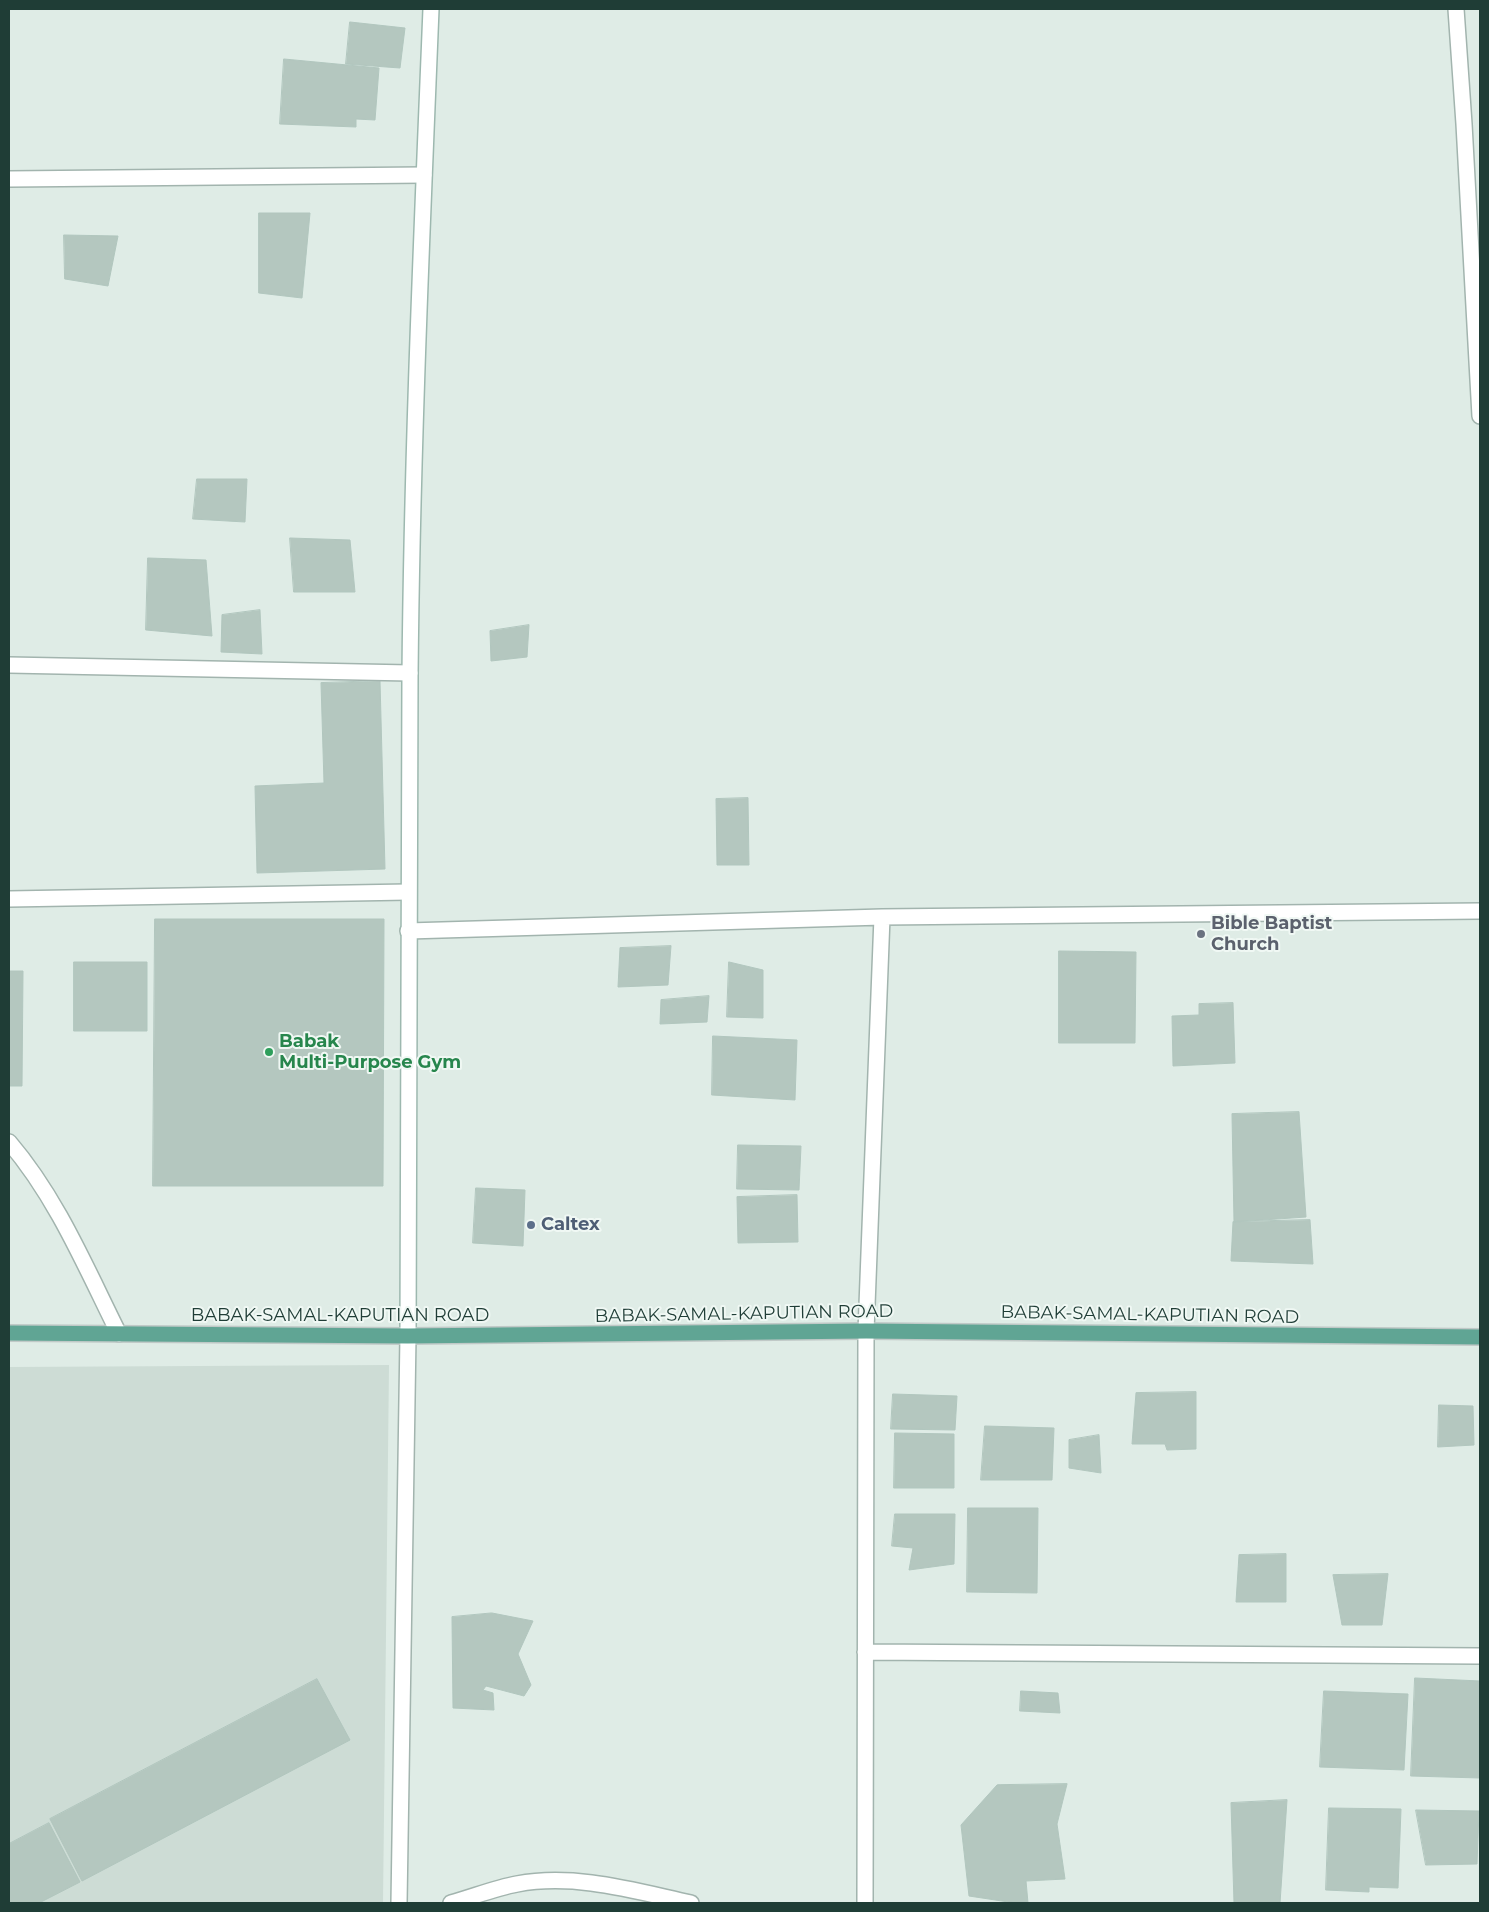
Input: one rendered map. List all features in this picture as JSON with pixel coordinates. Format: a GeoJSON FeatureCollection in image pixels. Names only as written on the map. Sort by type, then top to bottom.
{"type":"FeatureCollection","features":[{"type":"Feature","properties":{"kind":"main road","name":"BABAK-SAMAL-KAPUTIAN ROAD"},"geometry":{"type":"LineString","coordinates":[[9,1333],[408,1336],[866,1331],[1480,1337]]}},
{"type":"Feature","properties":{"kind":"street"},"geometry":{"type":"LineString","coordinates":[[399,1903],[408,1336],[410,674],[420,279],[431,9]]}},
{"type":"Feature","properties":{"kind":"street"},"geometry":{"type":"LineString","coordinates":[[1456,9],[1480,416]]}},
{"type":"Feature","properties":{"kind":"street"},"geometry":{"type":"LineString","coordinates":[[9,179],[424,175]]}},
{"type":"Feature","properties":{"kind":"street"},"geometry":{"type":"LineString","coordinates":[[9,665],[410,674]]}},
{"type":"Feature","properties":{"kind":"street"},"geometry":{"type":"LineString","coordinates":[[9,899],[408,892]]}},
{"type":"Feature","properties":{"kind":"street"},"geometry":{"type":"LineString","coordinates":[[408,932],[882,917],[1480,911]]}},
{"type":"Feature","properties":{"kind":"street"},"geometry":{"type":"LineString","coordinates":[[865,1903],[866,1331],[882,917]]}},
{"type":"Feature","properties":{"kind":"street"},"geometry":{"type":"LineString","coordinates":[[9,1142],[28,1164],[57,1211],[119,1334]]}},
{"type":"Feature","properties":{"kind":"street"},"geometry":{"type":"LineString","coordinates":[[865,1652],[1480,1656]]}},
{"type":"Feature","properties":{"kind":"street"},"geometry":{"type":"LineString","coordinates":[[451,1903],[517,1884],[552,1880],[608,1885],[691,1903]]}},
{"type":"Feature","properties":{"kind":"shaded area"},"geometry":{"type":"Polygon","coordinates":[[[389,1365],[383,1903],[9,1903],[9,1367],[389,1365]]]}},
{"type":"Feature","properties":{"kind":"building"},"geometry":{"type":"Polygon","coordinates":[[[350,22],[405,28],[400,68],[346,64],[350,22]]]}},
{"type":"Feature","properties":{"kind":"building"},"geometry":{"type":"Polygon","coordinates":[[[284,59],[379,68],[375,120],[356,119],[356,127],[280,124],[284,59]]]}},
{"type":"Feature","properties":{"kind":"building"},"geometry":{"type":"Polygon","coordinates":[[[259,213],[310,213],[302,298],[259,293],[259,213]]]}},
{"type":"Feature","properties":{"kind":"building"},"geometry":{"type":"Polygon","coordinates":[[[64,235],[118,236],[108,286],[65,279],[64,235]]]}},
{"type":"Feature","properties":{"kind":"building"},"geometry":{"type":"Polygon","coordinates":[[[197,479],[247,479],[245,522],[193,519],[197,479]]]}},
{"type":"Feature","properties":{"kind":"building"},"geometry":{"type":"Polygon","coordinates":[[[290,538],[350,540],[355,592],[294,592],[290,538]]]}},
{"type":"Feature","properties":{"kind":"building"},"geometry":{"type":"Polygon","coordinates":[[[148,558],[206,560],[212,636],[146,630],[148,558]]]}},
{"type":"Feature","properties":{"kind":"building"},"geometry":{"type":"Polygon","coordinates":[[[260,610],[262,654],[221,652],[222,615],[260,610]]]}},
{"type":"Feature","properties":{"kind":"building"},"geometry":{"type":"Polygon","coordinates":[[[529,625],[527,657],[491,661],[490,631],[529,625]]]}},
{"type":"Feature","properties":{"kind":"building"},"geometry":{"type":"Polygon","coordinates":[[[380,681],[385,869],[257,873],[255,786],[324,783],[321,683],[380,681]]]}},
{"type":"Feature","properties":{"kind":"building"},"geometry":{"type":"Polygon","coordinates":[[[748,798],[749,865],[717,865],[716,799],[748,798]]]}},
{"type":"Feature","properties":{"kind":"building","name":"Babak Multi-Purpose Gym"},"geometry":{"type":"Polygon","coordinates":[[[155,919],[384,919],[383,1186],[153,1186],[155,919]]]}},
{"type":"Feature","properties":{"kind":"building"},"geometry":{"type":"Polygon","coordinates":[[[671,946],[668,985],[618,987],[620,948],[671,946]]]}},
{"type":"Feature","properties":{"kind":"building"},"geometry":{"type":"Polygon","coordinates":[[[1059,951],[1136,952],[1135,1043],[1059,1043],[1059,951]]]}},
{"type":"Feature","properties":{"kind":"building"},"geometry":{"type":"Polygon","coordinates":[[[74,962],[147,962],[147,1031],[74,1031],[74,962]]]}},
{"type":"Feature","properties":{"kind":"building"},"geometry":{"type":"Polygon","coordinates":[[[729,962],[763,970],[763,1018],[727,1017],[729,962]]]}},
{"type":"Feature","properties":{"kind":"building"},"geometry":{"type":"Polygon","coordinates":[[[9,971],[23,971],[22,1086],[9,1086],[9,971]]]}},
{"type":"Feature","properties":{"kind":"building"},"geometry":{"type":"Polygon","coordinates":[[[709,996],[707,1022],[660,1024],[661,1000],[709,996]]]}},
{"type":"Feature","properties":{"kind":"building"},"geometry":{"type":"Polygon","coordinates":[[[1233,1003],[1235,1063],[1173,1066],[1172,1016],[1199,1015],[1199,1004],[1233,1003]]]}},
{"type":"Feature","properties":{"kind":"building"},"geometry":{"type":"Polygon","coordinates":[[[713,1036],[797,1040],[795,1100],[712,1095],[713,1036]]]}},
{"type":"Feature","properties":{"kind":"building"},"geometry":{"type":"Polygon","coordinates":[[[1299,1112],[1306,1217],[1234,1222],[1232,1114],[1299,1112]]]}},
{"type":"Feature","properties":{"kind":"building"},"geometry":{"type":"Polygon","coordinates":[[[738,1145],[801,1146],[799,1190],[737,1189],[738,1145]]]}},
{"type":"Feature","properties":{"kind":"building"},"geometry":{"type":"Polygon","coordinates":[[[476,1188],[525,1190],[523,1246],[473,1243],[476,1188]]]}},
{"type":"Feature","properties":{"kind":"building"},"geometry":{"type":"Polygon","coordinates":[[[797,1195],[798,1242],[738,1243],[737,1197],[797,1195]]]}},
{"type":"Feature","properties":{"kind":"building"},"geometry":{"type":"Polygon","coordinates":[[[1310,1220],[1313,1264],[1231,1261],[1233,1222],[1310,1220]]]}},
{"type":"Feature","properties":{"kind":"building"},"geometry":{"type":"Polygon","coordinates":[[[1196,1392],[1196,1449],[1167,1450],[1165,1444],[1132,1444],[1136,1393],[1196,1392]]]}},
{"type":"Feature","properties":{"kind":"building"},"geometry":{"type":"Polygon","coordinates":[[[893,1394],[957,1396],[955,1430],[891,1429],[893,1394]]]}},
{"type":"Feature","properties":{"kind":"building"},"geometry":{"type":"Polygon","coordinates":[[[1439,1405],[1473,1406],[1474,1445],[1438,1447],[1439,1405]]]}},
{"type":"Feature","properties":{"kind":"building"},"geometry":{"type":"Polygon","coordinates":[[[985,1426],[1054,1428],[1052,1480],[981,1480],[985,1426]]]}},
{"type":"Feature","properties":{"kind":"building"},"geometry":{"type":"Polygon","coordinates":[[[895,1433],[954,1434],[954,1488],[894,1488],[895,1433]]]}},
{"type":"Feature","properties":{"kind":"building"},"geometry":{"type":"Polygon","coordinates":[[[1099,1435],[1101,1473],[1069,1468],[1069,1440],[1099,1435]]]}},
{"type":"Feature","properties":{"kind":"building"},"geometry":{"type":"Polygon","coordinates":[[[968,1508],[1038,1508],[1037,1593],[967,1592],[968,1508]]]}},
{"type":"Feature","properties":{"kind":"building"},"geometry":{"type":"Polygon","coordinates":[[[895,1514],[955,1514],[954,1564],[909,1570],[913,1548],[892,1546],[895,1514]]]}},
{"type":"Feature","properties":{"kind":"building"},"geometry":{"type":"Polygon","coordinates":[[[1286,1554],[1286,1602],[1236,1602],[1239,1555],[1286,1554]]]}},
{"type":"Feature","properties":{"kind":"building"},"geometry":{"type":"Polygon","coordinates":[[[1388,1574],[1382,1625],[1342,1625],[1333,1575],[1388,1574]]]}},
{"type":"Feature","properties":{"kind":"building"},"geometry":{"type":"Polygon","coordinates":[[[492,1613],[533,1621],[518,1654],[531,1685],[524,1696],[486,1686],[483,1690],[493,1693],[494,1710],[453,1708],[452,1617],[492,1613]]]}},
{"type":"Feature","properties":{"kind":"building"},"geometry":{"type":"Polygon","coordinates":[[[1415,1678],[1480,1681],[1480,1778],[1411,1776],[1415,1678]]]}},
{"type":"Feature","properties":{"kind":"building"},"geometry":{"type":"Polygon","coordinates":[[[317,1679],[350,1740],[82,1881],[50,1819],[317,1679]]]}},
{"type":"Feature","properties":{"kind":"building"},"geometry":{"type":"Polygon","coordinates":[[[1021,1691],[1058,1693],[1060,1713],[1020,1711],[1021,1691]]]}},
{"type":"Feature","properties":{"kind":"building"},"geometry":{"type":"Polygon","coordinates":[[[1324,1691],[1408,1694],[1404,1770],[1320,1767],[1324,1691]]]}},
{"type":"Feature","properties":{"kind":"building"},"geometry":{"type":"Polygon","coordinates":[[[1067,1784],[1057,1824],[1065,1879],[1026,1881],[1028,1903],[1015,1903],[969,1896],[961,1825],[997,1785],[1067,1784]]]}},
{"type":"Feature","properties":{"kind":"building"},"geometry":{"type":"Polygon","coordinates":[[[1287,1800],[1280,1903],[1234,1903],[1231,1803],[1287,1800]]]}},
{"type":"Feature","properties":{"kind":"building"},"geometry":{"type":"Polygon","coordinates":[[[1329,1808],[1401,1809],[1398,1888],[1369,1887],[1369,1892],[1326,1890],[1329,1808]]]}},
{"type":"Feature","properties":{"kind":"building"},"geometry":{"type":"Polygon","coordinates":[[[1416,1810],[1479,1811],[1477,1864],[1426,1865],[1416,1810]]]}},
{"type":"Feature","properties":{"kind":"building"},"geometry":{"type":"Polygon","coordinates":[[[49,1823],[80,1882],[39,1903],[9,1903],[9,1844],[49,1823]]]}},
{"type":"Feature","properties":{"kind":"place","name":"Bible Baptist Church"},"geometry":{"type":"Point","coordinates":[1201,934]}},
{"type":"Feature","properties":{"kind":"place","name":"Babak Multi-Purpose Gym"},"geometry":{"type":"Point","coordinates":[269,1052]}},
{"type":"Feature","properties":{"kind":"place","name":"Caltex"},"geometry":{"type":"Point","coordinates":[531,1225]}}]}
